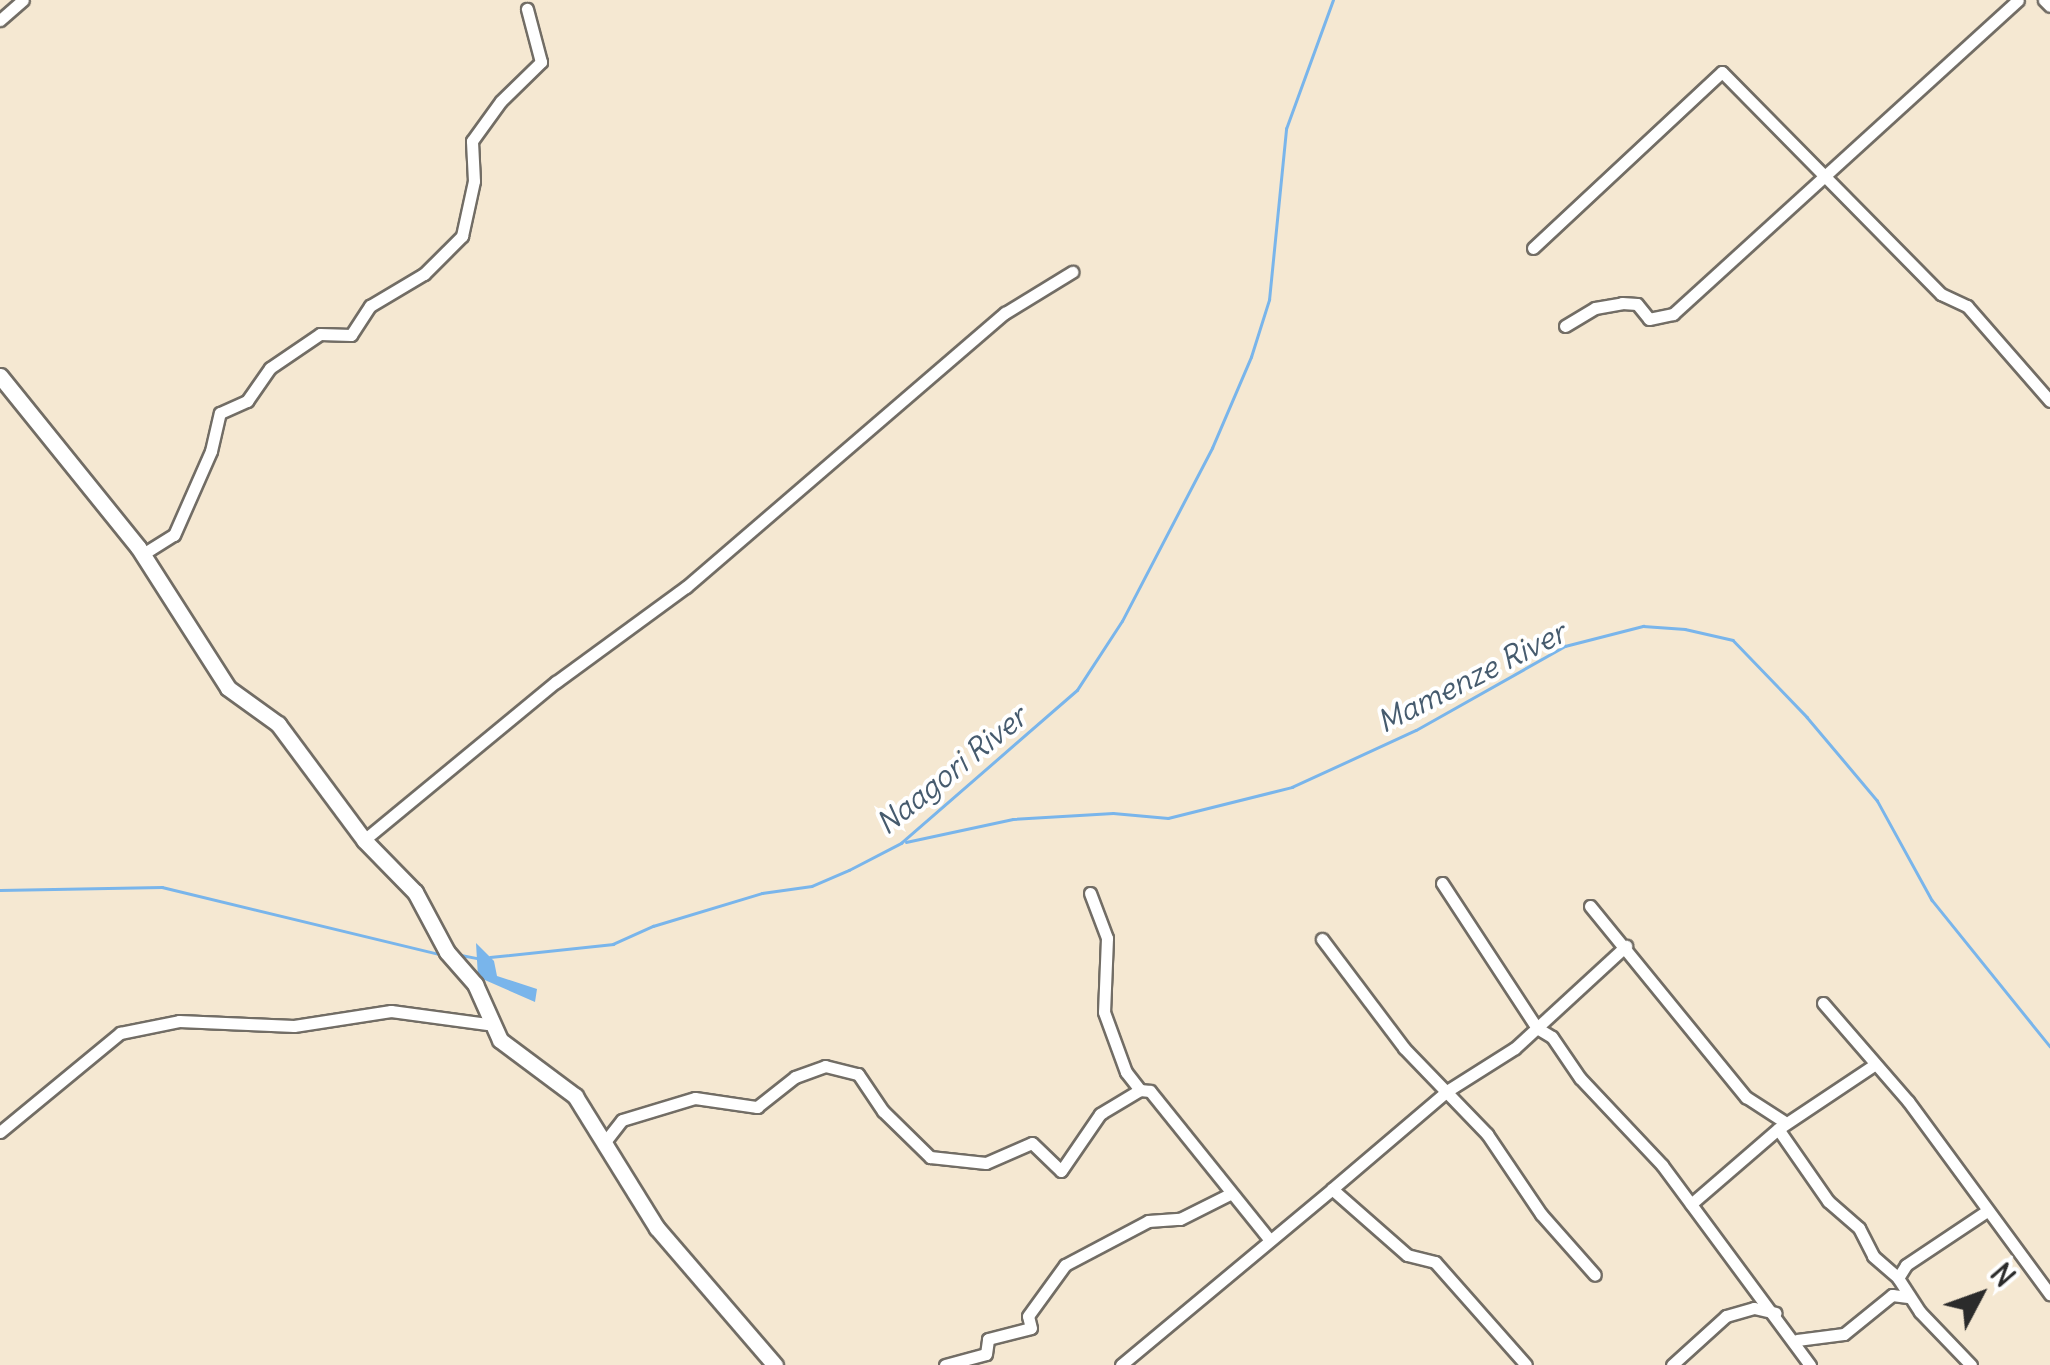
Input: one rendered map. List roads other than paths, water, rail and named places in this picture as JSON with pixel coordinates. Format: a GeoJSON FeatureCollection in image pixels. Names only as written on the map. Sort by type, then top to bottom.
{"type":"FeatureCollection","features":[{"type":"Feature","properties":{"kind":"street"},"geometry":{"type":"LineString","coordinates":[[0,20],[24,0]]}},
{"type":"Feature","properties":{"kind":"street"},"geometry":{"type":"LineString","coordinates":[[1566,326],[1596,308],[1622,302],[1637,304],[1649,318],[1673,314],[2018,0]]}},
{"type":"Feature","properties":{"kind":"street"},"geometry":{"type":"LineString","coordinates":[[2044,0],[2050,6]]}},
{"type":"Feature","properties":{"kind":"street"},"geometry":{"type":"LineString","coordinates":[[142,554],[174,535],[211,451],[220,413],[247,401],[270,368],[320,334],[351,335],[370,306],[424,274],[462,236],[474,181],[472,141],[501,100],[541,62],[527,10]]}},
{"type":"Feature","properties":{"kind":"street"},"geometry":{"type":"LineString","coordinates":[[1533,248],[1722,72],[1942,294],[1968,306],[2050,401]]}},
{"type":"Feature","properties":{"kind":"street"},"geometry":{"type":"LineString","coordinates":[[364,840],[556,682],[686,588],[1006,313],[1072,272]]}},
{"type":"Feature","properties":{"kind":"street"},"geometry":{"type":"LineString","coordinates":[[0,376],[142,554],[228,688],[278,724],[364,840],[415,892],[447,952],[475,984],[488,1024]]}},
{"type":"Feature","properties":{"kind":"street"},"geometry":{"type":"LineString","coordinates":[[1442,883],[1537,1028],[1552,1037],[1690,1204],[1797,1340],[1810,1365]]}},
{"type":"Feature","properties":{"kind":"street"},"geometry":{"type":"LineString","coordinates":[[1090,892],[1107,938],[1104,1012],[1126,1072],[1140,1090]]}},
{"type":"Feature","properties":{"kind":"street"},"geometry":{"type":"LineString","coordinates":[[1590,906],[1746,1098],[1780,1125],[1828,1200],[1859,1228],[1872,1256],[1898,1278],[1908,1297],[1971,1365]]}},
{"type":"Feature","properties":{"kind":"street"},"geometry":{"type":"LineString","coordinates":[[1322,939],[1404,1048],[1447,1091],[1595,1275]]}},
{"type":"Feature","properties":{"kind":"street"},"geometry":{"type":"LineString","coordinates":[[1121,1365],[1447,1091],[1537,1028],[1626,946]]}},
{"type":"Feature","properties":{"kind":"street"},"geometry":{"type":"LineString","coordinates":[[1824,1003],[2050,1294]]}},
{"type":"Feature","properties":{"kind":"street"},"geometry":{"type":"LineString","coordinates":[[0,1132],[120,1033],[180,1021],[294,1026],[380,1012],[440,1013],[488,1024],[575,1096],[657,1228],[769,1364]]}},
{"type":"Feature","properties":{"kind":"street"},"geometry":{"type":"LineString","coordinates":[[1690,1204],[1780,1125],[1874,1065]]}},
{"type":"Feature","properties":{"kind":"street"},"geometry":{"type":"LineString","coordinates":[[604,1142],[622,1120],[696,1098],[757,1107],[795,1077],[825,1066],[858,1074],[883,1111],[930,1157],[986,1163],[1032,1144],[1061,1170],[1100,1114],[1140,1090],[1150,1091],[1230,1194],[1270,1238]]}},
{"type":"Feature","properties":{"kind":"street"},"geometry":{"type":"LineString","coordinates":[[1332,1188],[1407,1255],[1435,1262],[1526,1365]]}},
{"type":"Feature","properties":{"kind":"street"},"geometry":{"type":"LineString","coordinates":[[945,1365],[986,1354],[988,1339],[1030,1328],[1028,1316],[1065,1265],[1148,1221],[1180,1219],[1230,1194]]}},
{"type":"Feature","properties":{"kind":"street"},"geometry":{"type":"LineString","coordinates":[[1898,1278],[1906,1265],[1988,1211]]}},
{"type":"Feature","properties":{"kind":"street"},"geometry":{"type":"LineString","coordinates":[[1797,1340],[1844,1334],[1892,1295],[1908,1297]]}},
{"type":"Feature","properties":{"kind":"street"},"geometry":{"type":"LineString","coordinates":[[1672,1365],[1726,1316],[1754,1308],[1775,1314]]}},
{"type":"Feature","properties":{"kind":"water"},"geometry":{"type":"Polygon","coordinates":[[[476,943],[494,961],[497,976],[537,989],[535,1002],[478,977],[476,943]]]}},
{"type":"Feature","properties":{"kind":"waterway","name":"Naagori River"},"geometry":{"type":"LineString","coordinates":[[490,957],[613,944],[653,926],[762,893],[812,886],[849,870],[901,843],[1077,690],[1122,621],[1212,448],[1251,357],[1269,300],[1286,129],[1333,0]]}},
{"type":"Feature","properties":{"kind":"waterway","name":"Mamenze River"},"geometry":{"type":"LineString","coordinates":[[906,842],[1013,819],[1113,813],[1168,818],[1292,787],[1416,730],[1565,646],[1643,626],[1685,629],[1733,640],[1807,717],[1877,800],[1932,900],[2050,1046]]}},
{"type":"Feature","properties":{"kind":"waterway","name":"Naagori River"},"geometry":{"type":"LineString","coordinates":[[0,890],[162,887],[438,954]]}},
{"type":"Feature","properties":{"kind":"waterway","name":"Naagori River"},"geometry":{"type":"LineString","coordinates":[[461,955],[477,958]]}}]}
